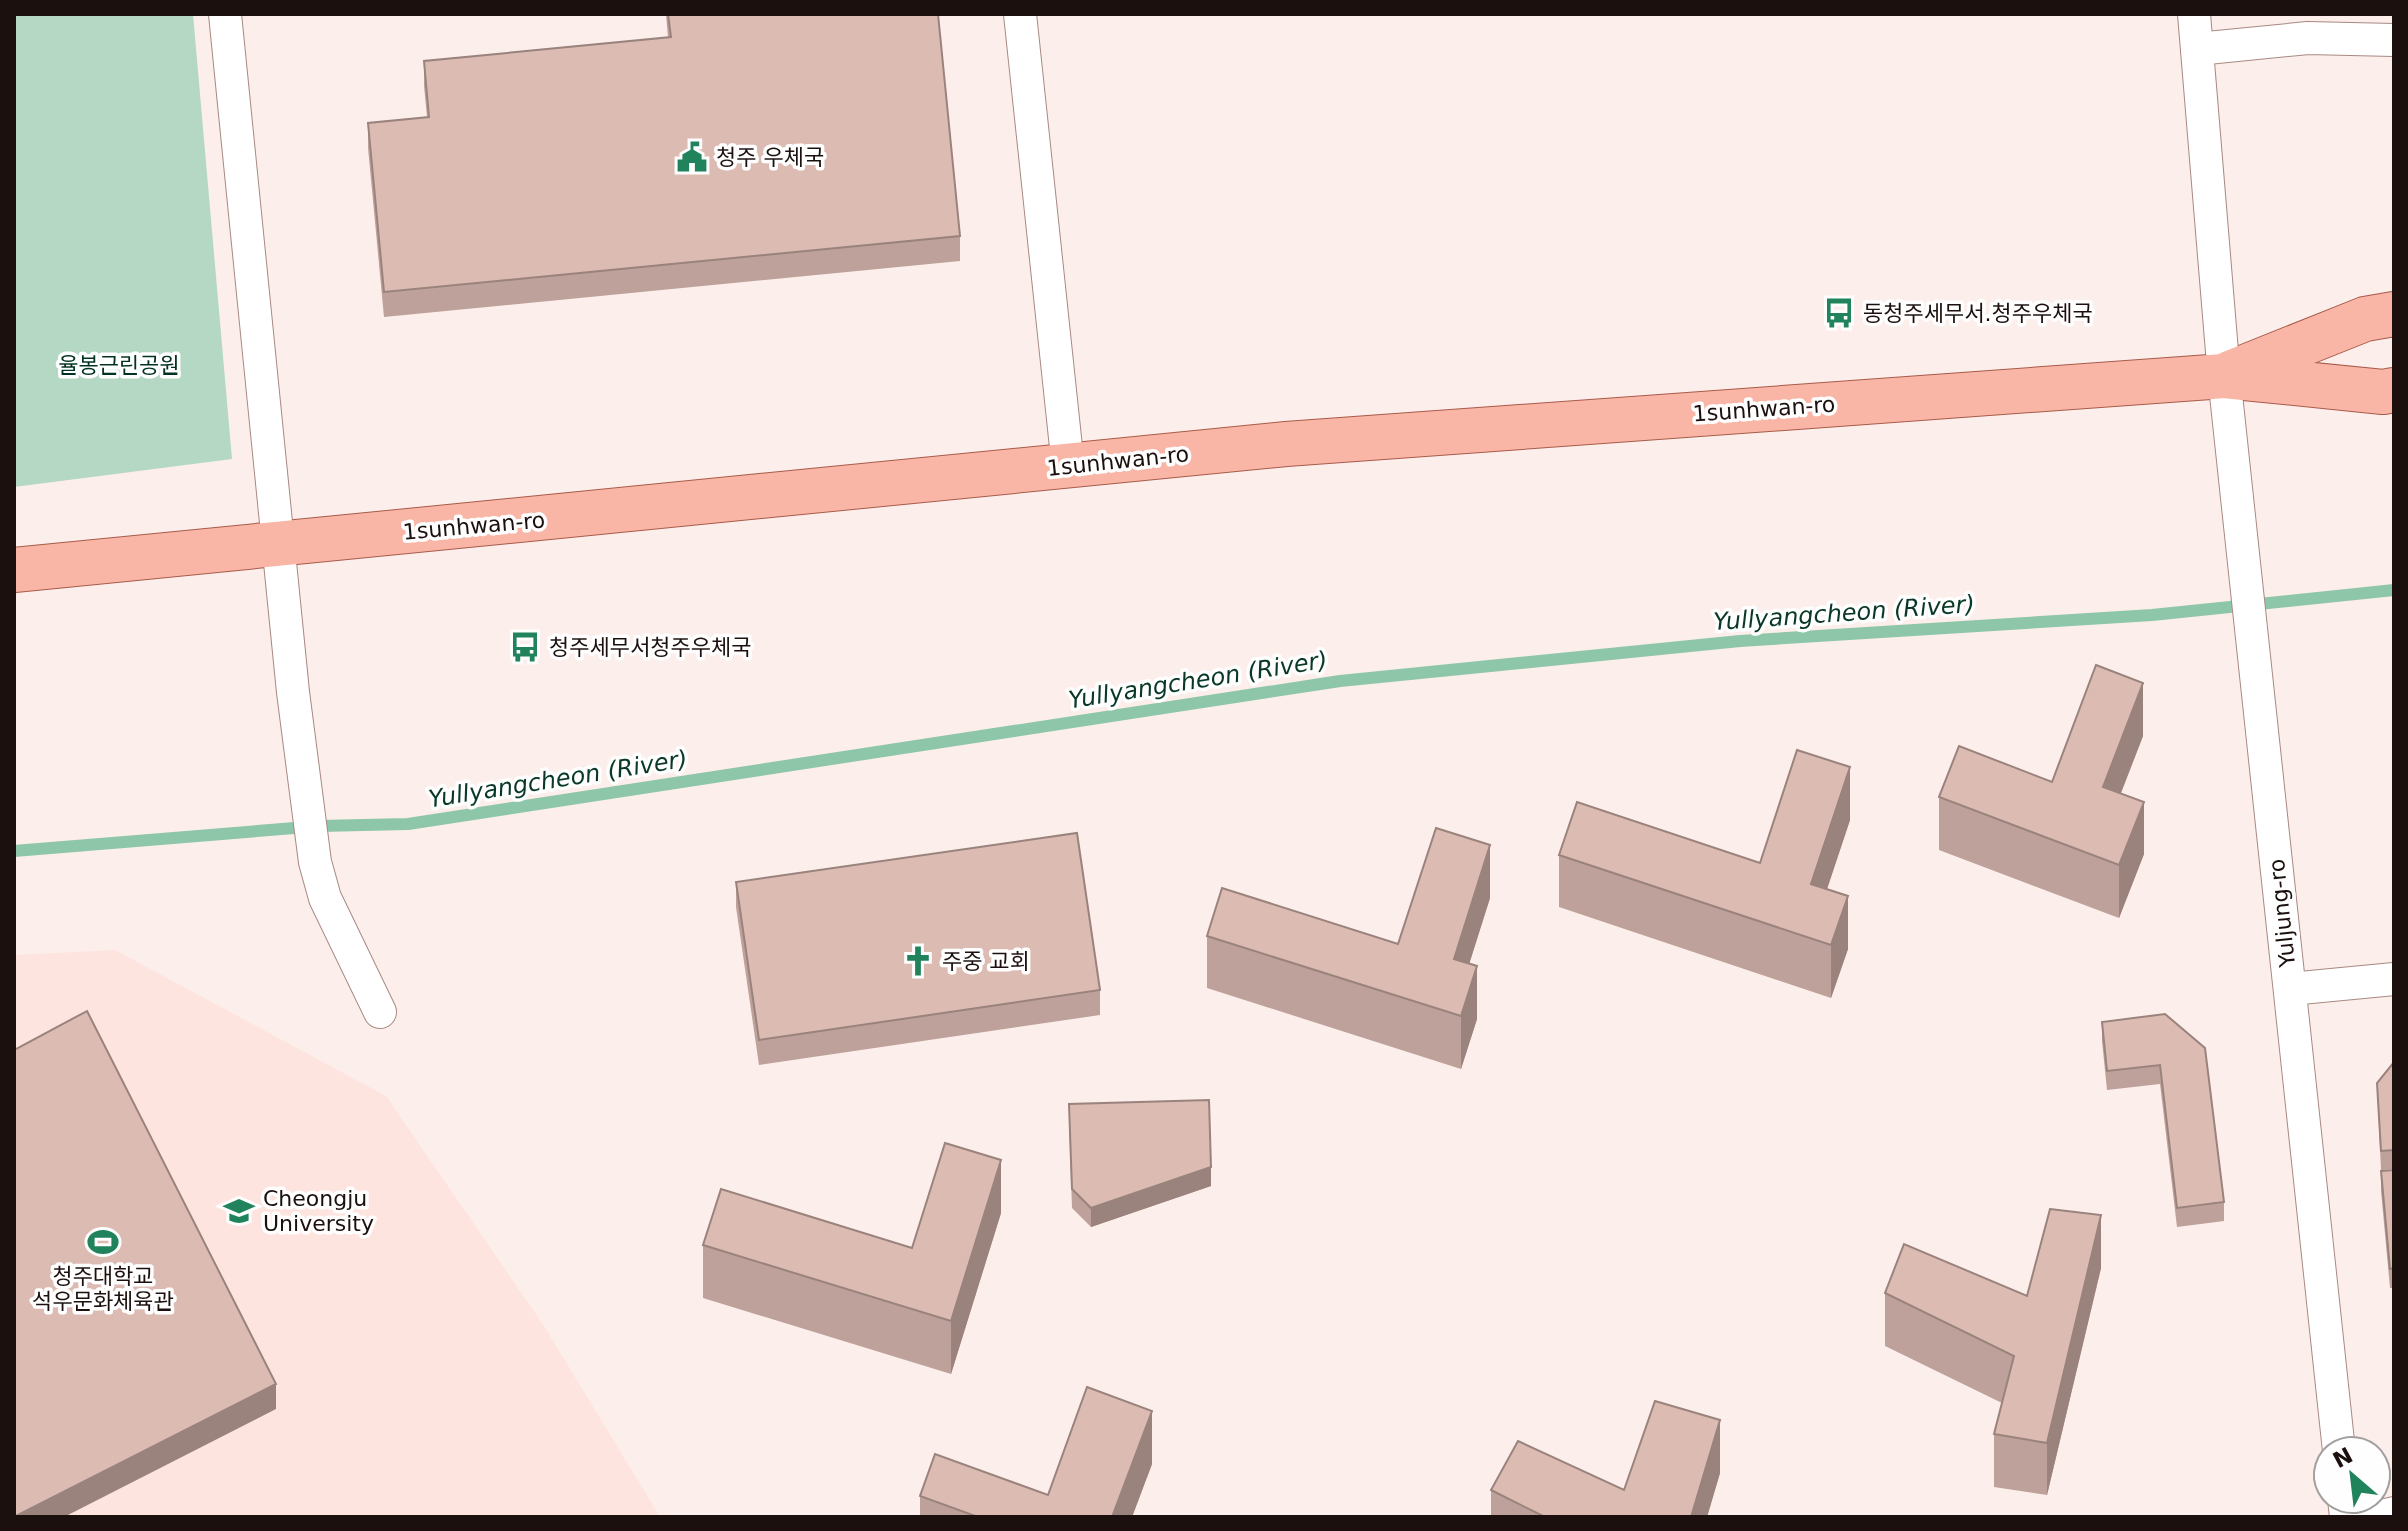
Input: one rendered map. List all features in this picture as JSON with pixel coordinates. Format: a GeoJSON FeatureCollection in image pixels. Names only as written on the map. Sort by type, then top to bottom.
{"type":"FeatureCollection","features":[{"type":"Feature","properties":{"kind":"main road","name":"1sunhwan-ro"},"geometry":{"type":"LineString","coordinates":[[2224,376],[2365,319],[2394,314]]}},
{"type":"Feature","properties":{"kind":"main road","name":"1sunhwan-ro"},"geometry":{"type":"LineString","coordinates":[[14,570],[1286,444],[2224,376],[2383,392],[2394,390]]}},
{"type":"Feature","properties":{"kind":"street"},"geometry":{"type":"LineString","coordinates":[[225,14],[293,692],[315,862],[325,898],[380,1012]]}},
{"type":"Feature","properties":{"kind":"street"},"geometry":{"type":"LineString","coordinates":[[1020,14],[1068,466]]}},
{"type":"Feature","properties":{"kind":"street","name":"Yuljung-ro"},"geometry":{"type":"LineString","coordinates":[[2194,14],[2224,376],[2337,1435]]}},
{"type":"Feature","properties":{"kind":"street"},"geometry":{"type":"LineString","coordinates":[[2197,49],[2308,38],[2394,40]]}},
{"type":"Feature","properties":{"kind":"street"},"geometry":{"type":"LineString","coordinates":[[2290,989],[2394,979]]}},
{"type":"Feature","properties":{"kind":"street"},"geometry":{"type":"LineString","coordinates":[[2377,1517],[2394,1513]]}},
{"type":"Feature","properties":{"kind":"shaded area","name":"Cheongju University"},"geometry":{"type":"Polygon","coordinates":[[[115,950],[386,1096],[544,1326],[660,1517],[14,1517],[14,955],[115,950]]]}},
{"type":"Feature","properties":{"kind":"green space","name":"율봉근린공원"},"geometry":{"type":"Polygon","coordinates":[[[14,14],[193,14],[232,459],[14,487],[14,14]]]}},
{"type":"Feature","properties":{"kind":"building"},"geometry":{"type":"Polygon","coordinates":[[[668,14],[938,14],[960,236],[384,292],[368,123],[429,117],[424,61],[671,37],[668,14]]]}},
{"type":"Feature","properties":{"kind":"building"},"geometry":{"type":"Polygon","coordinates":[[[2096,665],[2143,683],[2103,787],[2144,802],[2119,865],[1939,797],[1959,746],[2052,782],[2096,665]]]}},
{"type":"Feature","properties":{"kind":"building"},"geometry":{"type":"Polygon","coordinates":[[[1797,750],[1850,767],[1811,884],[1848,896],[1831,945],[1559,855],[1577,802],[1760,863],[1797,750]]]}},
{"type":"Feature","properties":{"kind":"building"},"geometry":{"type":"Polygon","coordinates":[[[1436,828],[1490,845],[1454,959],[1477,966],[1461,1016],[1207,936],[1222,888],[1398,944],[1436,828]]]}},
{"type":"Feature","properties":{"kind":"building","name":"주중 교회"},"geometry":{"type":"Polygon","coordinates":[[[1077,833],[1100,990],[759,1040],[736,882],[1077,833]]]}},
{"type":"Feature","properties":{"kind":"building","name":"청주대학교 석우문화체육관"},"geometry":{"type":"Polygon","coordinates":[[[87,1011],[276,1384],[14,1517],[14,1050],[87,1011]]]}},
{"type":"Feature","properties":{"kind":"building"},"geometry":{"type":"Polygon","coordinates":[[[2165,1014],[2205,1048],[2224,1202],[2177,1208],[2160,1065],[2107,1071],[2102,1022],[2165,1014]]]}},
{"type":"Feature","properties":{"kind":"building"},"geometry":{"type":"Polygon","coordinates":[[[2394,1062],[2394,1150],[2381,1151],[2377,1083],[2394,1062]]]}},
{"type":"Feature","properties":{"kind":"building"},"geometry":{"type":"Polygon","coordinates":[[[1209,1100],[1211,1167],[1091,1208],[1072,1189],[1069,1104],[1209,1100]]]}},
{"type":"Feature","properties":{"kind":"building"},"geometry":{"type":"Polygon","coordinates":[[[945,1143],[1001,1160],[951,1321],[703,1245],[721,1189],[912,1248],[945,1143]]]}},
{"type":"Feature","properties":{"kind":"building"},"geometry":{"type":"Polygon","coordinates":[[[2394,1170],[2394,1268],[2390,1269],[2381,1171],[2394,1170]]]}},
{"type":"Feature","properties":{"kind":"building"},"geometry":{"type":"Polygon","coordinates":[[[2050,1209],[2101,1215],[2047,1443],[1994,1434],[2014,1356],[1885,1293],[1904,1244],[2027,1296],[2050,1209]]]}},
{"type":"Feature","properties":{"kind":"building"},"geometry":{"type":"Polygon","coordinates":[[[1087,1387],[1152,1411],[1112,1517],[978,1517],[920,1496],[935,1454],[1048,1495],[1087,1387]]]}},
{"type":"Feature","properties":{"kind":"building"},"geometry":{"type":"Polygon","coordinates":[[[1655,1401],[1720,1420],[1691,1517],[1545,1517],[1491,1490],[1518,1441],[1624,1490],[1655,1401]]]}},
{"type":"Feature","properties":{"kind":"waterway","name":"Yullyangcheon (River)"},"geometry":{"type":"LineString","coordinates":[[14,851],[319,826],[408,824],[1340,681],[1740,641],[2152,615],[2394,590]]}},
{"type":"Feature","properties":{"kind":"place","name":"청주 우체국"},"geometry":{"type":"Point","coordinates":[692,157]}},
{"type":"Feature","properties":{"kind":"place","name":"동청주세무서.청주우체국"},"geometry":{"type":"Point","coordinates":[1839,313]}},
{"type":"Feature","properties":{"kind":"place","name":"청주세무서청주우체국"},"geometry":{"type":"Point","coordinates":[525,647]}},
{"type":"Feature","properties":{"kind":"place","name":"주중 교회"},"geometry":{"type":"Point","coordinates":[918,961]}},
{"type":"Feature","properties":{"kind":"place","name":"Cheongju University"},"geometry":{"type":"Point","coordinates":[239,1211]}},
{"type":"Feature","properties":{"kind":"place","name":"청주대학교 석우문화체육관"},"geometry":{"type":"Point","coordinates":[103,1242]}}]}
